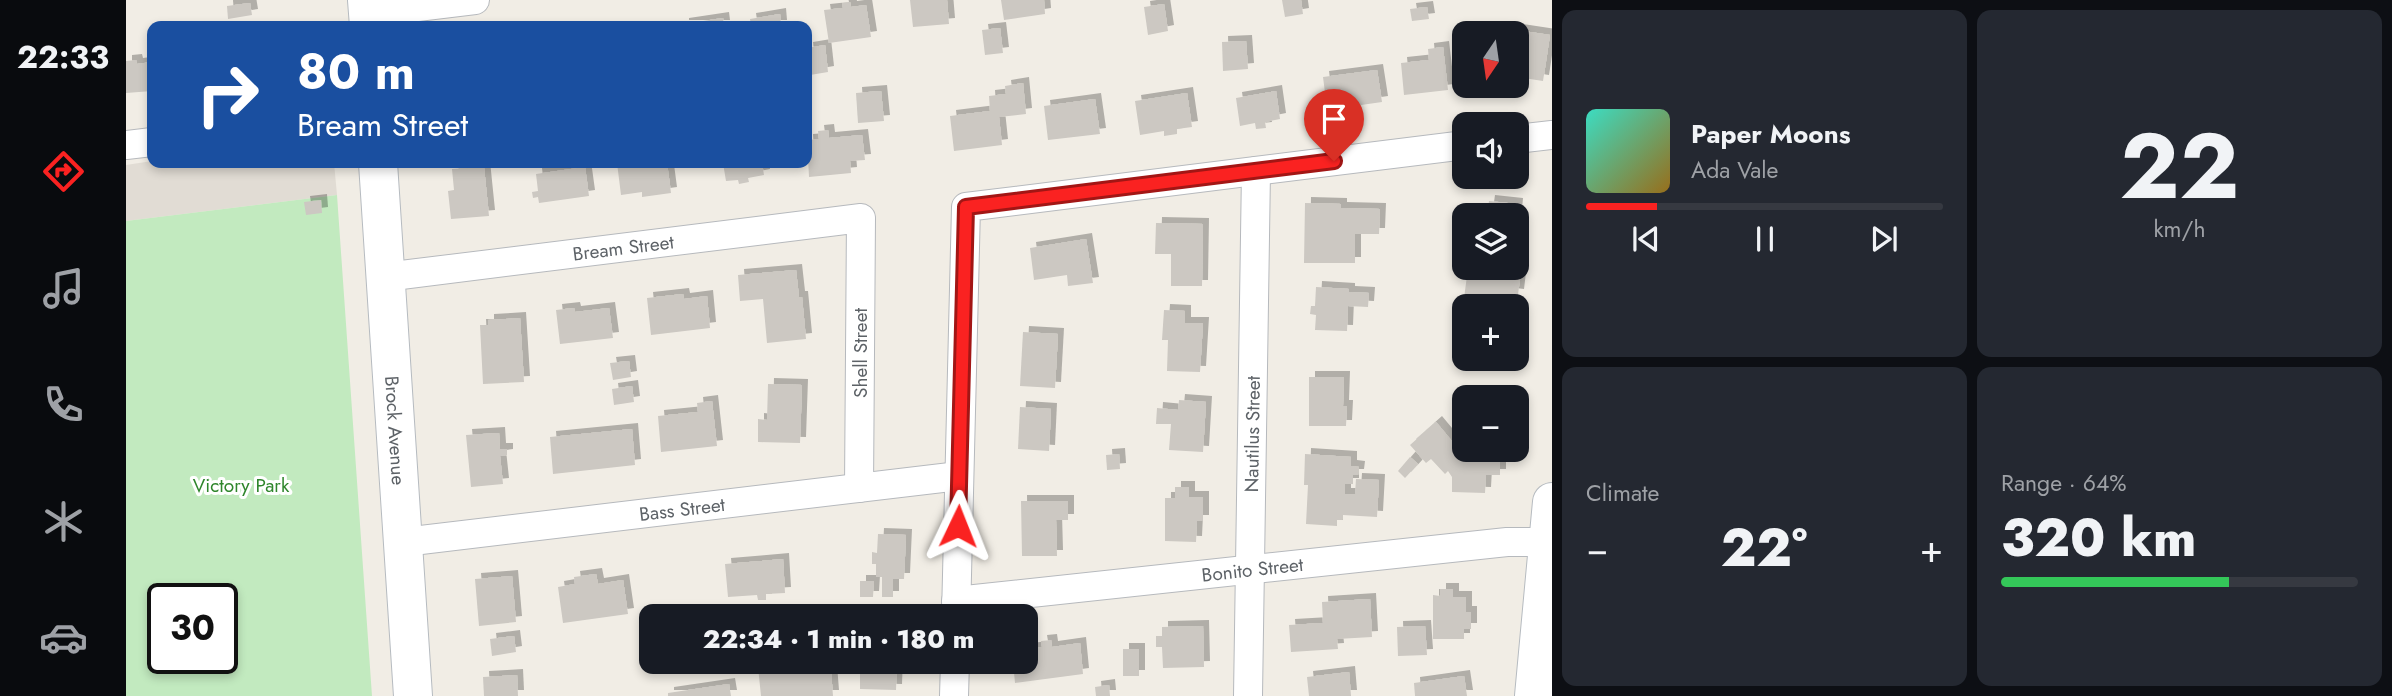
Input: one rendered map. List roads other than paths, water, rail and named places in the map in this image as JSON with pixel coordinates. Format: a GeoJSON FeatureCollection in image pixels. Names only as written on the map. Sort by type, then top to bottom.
{"type":"FeatureCollection","features":[{"type":"Feature","properties":{"kind":"main road","name":"Brock Avenue"},"geometry":{"type":"LineString","coordinates":[[378,168],[413,696]]}},
{"type":"Feature","properties":{"kind":"main road"},"geometry":{"type":"LineString","coordinates":[[1534,696],[1552,502]]}},
{"type":"Feature","properties":{"kind":"street"},"geometry":{"type":"LineString","coordinates":[[368,13],[475,0]]}},
{"type":"Feature","properties":{"kind":"street"},"geometry":{"type":"LineString","coordinates":[[1529,138],[1552,135]]}},
{"type":"Feature","properties":{"kind":"street"},"geometry":{"type":"LineString","coordinates":[[126,145],[147,143]]}},
{"type":"Feature","properties":{"kind":"street"},"geometry":{"type":"LineString","coordinates":[[956,604],[966,207],[1452,147]]}},
{"type":"Feature","properties":{"kind":"street","name":"Nautilus Street"},"geometry":{"type":"LineString","coordinates":[[1248,696],[1256,171]]}},
{"type":"Feature","properties":{"kind":"street","name":"Bream Street"},"geometry":{"type":"LineString","coordinates":[[385,277],[861,218]]}},
{"type":"Feature","properties":{"kind":"street","name":"Shell Street"},"geometry":{"type":"LineString","coordinates":[[859,488],[861,218]]}},
{"type":"Feature","properties":{"kind":"street","name":"Bass Street"},"geometry":{"type":"LineString","coordinates":[[404,542],[960,476]]}},
{"type":"Feature","properties":{"kind":"street","name":"Bonito Street"},"geometry":{"type":"LineString","coordinates":[[986,604],[1251,569],[1507,542],[1548,542]]}},
{"type":"Feature","properties":{"kind":"street"},"geometry":{"type":"LineString","coordinates":[[954,696],[955,674]]}},
{"type":"Feature","properties":{"kind":"park label","name":"Victory Park"},"geometry":{"type":"Point","coordinates":[241,485]}}]}
